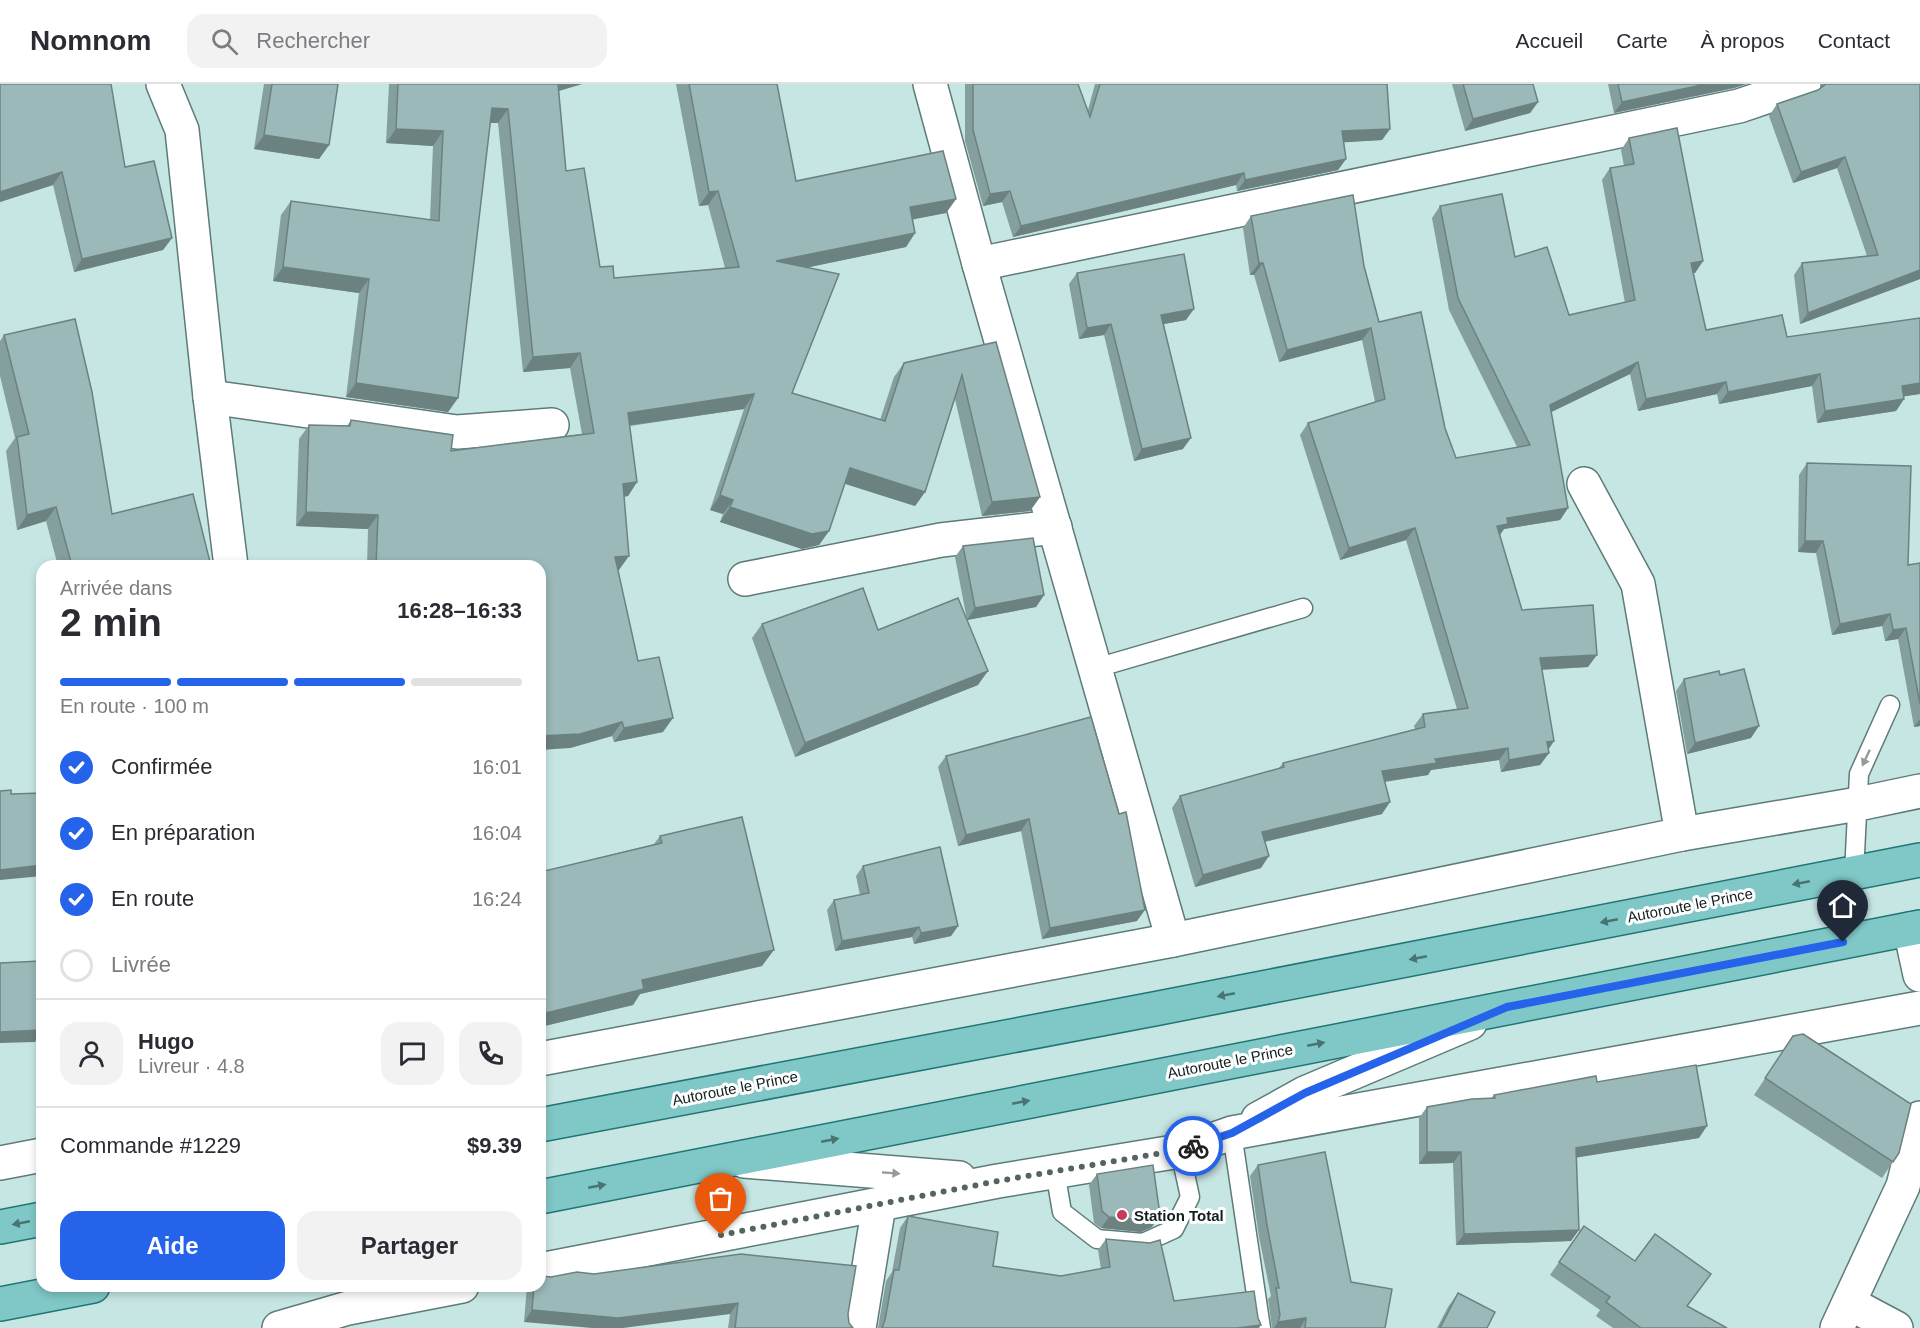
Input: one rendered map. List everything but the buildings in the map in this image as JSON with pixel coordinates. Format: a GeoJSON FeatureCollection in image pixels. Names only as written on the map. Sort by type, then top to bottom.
{"type":"FeatureCollection","features":[{"type":"Feature","properties":{"kind":"main road","name":"Autoroute le Prince"},"geometry":{"type":"LineString","coordinates":[[546,1124],[1920,860]]}},
{"type":"Feature","properties":{"kind":"main road","name":"Autoroute le Prince"},"geometry":{"type":"LineString","coordinates":[[546,1196],[1915,928]]}},
{"type":"Feature","properties":{"kind":"main road"},"geometry":{"type":"LineString","coordinates":[[0,1227],[36,1220]]}},
{"type":"Feature","properties":{"kind":"main road"},"geometry":{"type":"LineString","coordinates":[[0,1304],[62,1292]]}},
{"type":"Feature","properties":{"kind":"street"},"geometry":{"type":"LineString","coordinates":[[163,84],[182,130],[210,396],[230,560]]}},
{"type":"Feature","properties":{"kind":"street"},"geometry":{"type":"LineString","coordinates":[[930,84],[979,264],[1173,940]]}},
{"type":"Feature","properties":{"kind":"street"},"geometry":{"type":"LineString","coordinates":[[979,264],[1739,106],[1804,84]]}},
{"type":"Feature","properties":{"kind":"street"},"geometry":{"type":"LineString","coordinates":[[210,396],[457,432],[552,425]]}},
{"type":"Feature","properties":{"kind":"street"},"geometry":{"type":"LineString","coordinates":[[1584,484],[1638,584],[1682,834]]}},
{"type":"Feature","properties":{"kind":"street"},"geometry":{"type":"LineString","coordinates":[[745,579],[941,540],[1054,527]]}},
{"type":"Feature","properties":{"kind":"street"},"geometry":{"type":"LineString","coordinates":[[546,1058],[1173,940],[1682,834],[1920,791]]}},
{"type":"Feature","properties":{"kind":"street"},"geometry":{"type":"LineString","coordinates":[[1915,928],[1920,975]]}},
{"type":"Feature","properties":{"kind":"street"},"geometry":{"type":"LineString","coordinates":[[1232,1133],[1305,1093],[1507,1007]]}},
{"type":"Feature","properties":{"kind":"street"},"geometry":{"type":"LineString","coordinates":[[546,1269],[998,1181],[1180,1150],[1232,1133],[1920,1008]]}},
{"type":"Feature","properties":{"kind":"street"},"geometry":{"type":"LineString","coordinates":[[1896,1328],[1843,1315],[1904,1186],[1920,1118]]}},
{"type":"Feature","properties":{"kind":"street"},"geometry":{"type":"LineString","coordinates":[[0,1163],[36,1156]]}},
{"type":"Feature","properties":{"kind":"street"},"geometry":{"type":"LineString","coordinates":[[728,1160],[998,1181]]}},
{"type":"Feature","properties":{"kind":"street"},"geometry":{"type":"LineString","coordinates":[[859,1328],[879,1205]]}},
{"type":"Feature","properties":{"kind":"street"},"geometry":{"type":"LineString","coordinates":[[279,1328],[350,1318],[441,1292]]}},
{"type":"Feature","properties":{"kind":"lane"},"geometry":{"type":"LineString","coordinates":[[1096,668],[1303,608]]}},
{"type":"Feature","properties":{"kind":"lane"},"geometry":{"type":"LineString","coordinates":[[1854,873],[1859,774],[1890,705]]}},
{"type":"Feature","properties":{"kind":"lane"},"geometry":{"type":"LineString","coordinates":[[1232,1133],[1261,1328]]}},
{"type":"Feature","properties":{"kind":"lane"},"geometry":{"type":"LineString","coordinates":[[1055,1171],[1062,1212],[1097,1239],[1143,1243],[1174,1229],[1190,1197],[1180,1150]]}},
{"type":"Feature","properties":{"kind":"way so far"},"geometry":{"type":"LineString","coordinates":[[721,1235],[1193,1146]]}},
{"type":"Feature","properties":{"kind":"place","name":"Station Total"},"geometry":{"type":"Point","coordinates":[1122,1215]}},
{"type":"Feature","properties":{"kind":"route"},"geometry":{"type":"LineString","coordinates":[[1193,1146],[1232,1133],[1305,1093],[1507,1007],[1843,942]]}}]}
